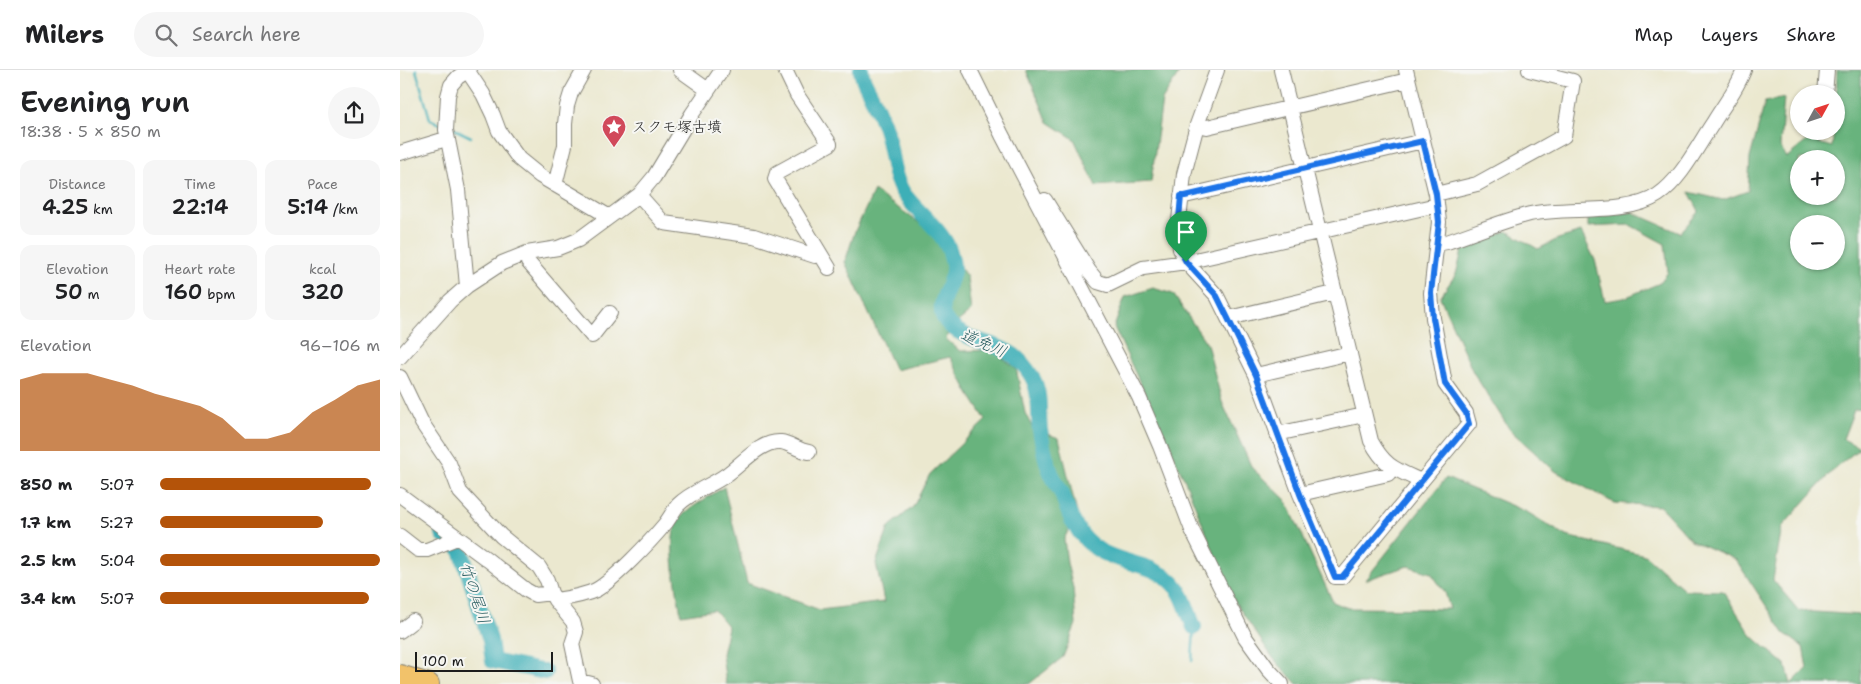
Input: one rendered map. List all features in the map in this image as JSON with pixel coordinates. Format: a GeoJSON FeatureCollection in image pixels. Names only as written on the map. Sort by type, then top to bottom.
{"type":"FeatureCollection","features":[{"type":"Feature","properties":{"kind":"highway"},"geometry":{"type":"LineString","coordinates":[[400,675],[429,684]]}},
{"type":"Feature","properties":{"kind":"street"},"geometry":{"type":"LineString","coordinates":[[467,286],[458,190],[446,139],[450,85],[467,70],[483,94],[499,131],[519,159],[540,176],[608,216]]}},
{"type":"Feature","properties":{"kind":"street"},"geometry":{"type":"LineString","coordinates":[[555,185],[565,145],[567,106],[571,93],[584,70]]}},
{"type":"Feature","properties":{"kind":"street"},"geometry":{"type":"LineString","coordinates":[[680,70],[708,90]]}},
{"type":"Feature","properties":{"kind":"street"},"geometry":{"type":"LineString","coordinates":[[785,70],[797,95],[830,144],[777,172],[775,179],[828,268]]}},
{"type":"Feature","properties":{"kind":"street"},"geometry":{"type":"LineString","coordinates":[[970,70],[1034,198],[1139,397],[1192,530],[1245,637],[1268,669],[1282,684]]}},
{"type":"Feature","properties":{"kind":"street"},"geometry":{"type":"LineString","coordinates":[[1197,125],[1208,127],[1407,75],[1437,199],[1439,222],[1431,293],[1433,318],[1445,384],[1466,413],[1469,424],[1342,577],[1335,577],[1300,494],[1256,375],[1229,318],[1217,296],[1186,262],[1180,250],[1178,230],[1184,174],[1197,125],[1217,70]]}},
{"type":"Feature","properties":{"kind":"street"},"geometry":{"type":"LineString","coordinates":[[1281,70],[1371,441],[1380,458],[1393,468],[1420,481]]}},
{"type":"Feature","properties":{"kind":"street"},"geometry":{"type":"LineString","coordinates":[[1034,198],[1044,199],[1089,271],[1098,282],[1108,285],[1144,268],[1186,262],[1320,231],[1437,199],[1477,184],[1564,136],[1573,80],[1529,70]]}},
{"type":"Feature","properties":{"kind":"street"},"geometry":{"type":"LineString","coordinates":[[1436,244],[1530,214],[1621,207],[1640,203],[1657,196],[1671,184],[1689,160],[1744,70]]}},
{"type":"Feature","properties":{"kind":"street"},"geometry":{"type":"LineString","coordinates":[[1826,85],[1827,70]]}},
{"type":"Feature","properties":{"kind":"street"},"geometry":{"type":"LineString","coordinates":[[400,357],[450,301],[467,286],[502,263],[527,253],[558,248],[578,240],[608,216],[639,195],[654,177],[718,72]]}},
{"type":"Feature","properties":{"kind":"street"},"geometry":{"type":"LineString","coordinates":[[400,153],[446,139]]}},
{"type":"Feature","properties":{"kind":"street"},"geometry":{"type":"LineString","coordinates":[[1181,196],[1423,141]]}},
{"type":"Feature","properties":{"kind":"street"},"geometry":{"type":"LineString","coordinates":[[639,195],[664,223],[754,236],[815,256],[820,253]]}},
{"type":"Feature","properties":{"kind":"street"},"geometry":{"type":"LineString","coordinates":[[527,253],[528,262],[592,336],[610,313]]}},
{"type":"Feature","properties":{"kind":"street"},"geometry":{"type":"LineString","coordinates":[[1229,318],[1334,294]]}},
{"type":"Feature","properties":{"kind":"street"},"geometry":{"type":"LineString","coordinates":[[1256,375],[1350,354]]}},
{"type":"Feature","properties":{"kind":"street"},"geometry":{"type":"LineString","coordinates":[[400,377],[422,423],[448,463],[460,492],[501,536],[540,567],[548,580],[553,597],[573,622],[576,632],[572,644],[583,683]]}},
{"type":"Feature","properties":{"kind":"street"},"geometry":{"type":"LineString","coordinates":[[1277,434],[1364,415]]}},
{"type":"Feature","properties":{"kind":"street"},"geometry":{"type":"LineString","coordinates":[[400,495],[535,596],[574,597],[595,590],[608,582],[665,523],[678,506],[697,490],[725,476],[755,451],[769,444],[781,442],[809,452]]}},
{"type":"Feature","properties":{"kind":"street"},"geometry":{"type":"LineString","coordinates":[[1300,494],[1388,474],[1393,468]]}},
{"type":"Feature","properties":{"kind":"street"},"geometry":{"type":"LineString","coordinates":[[400,536],[418,550],[427,550],[457,538]]}},
{"type":"Feature","properties":{"kind":"street"},"geometry":{"type":"LineString","coordinates":[[400,631],[413,620]]}},
{"type":"Feature","properties":{"kind":"green space"},"geometry":{"type":"Polygon","coordinates":[[[1026,70],[1181,70],[1162,100],[1151,182],[1096,186],[1074,139],[1048,122],[1026,70]]]}},
{"type":"Feature","properties":{"kind":"green space"},"geometry":{"type":"Polygon","coordinates":[[[1837,70],[1861,70],[1861,409],[1854,410],[1843,439],[1860,448],[1834,469],[1782,527],[1773,580],[1799,611],[1861,615],[1861,684],[1791,684],[1807,668],[1803,647],[1784,633],[1736,560],[1691,540],[1660,506],[1614,503],[1555,471],[1510,430],[1473,372],[1440,297],[1456,274],[1462,251],[1507,231],[1538,249],[1558,239],[1581,232],[1595,260],[1605,301],[1624,298],[1660,283],[1668,272],[1665,244],[1630,225],[1588,227],[1588,218],[1632,212],[1680,233],[1699,211],[1689,192],[1723,200],[1748,191],[1750,158],[1765,102],[1784,98],[1780,146],[1786,158],[1790,155],[1790,205],[1845,205],[1845,150],[1796,150],[1808,140],[1832,147],[1833,140],[1845,140],[1845,85],[1837,85],[1837,70]]]}},
{"type":"Feature","properties":{"kind":"green space"},"geometry":{"type":"Polygon","coordinates":[[[874,191],[937,235],[967,277],[971,311],[949,329],[946,339],[960,351],[992,350],[1016,368],[1025,413],[1033,429],[1059,438],[1077,513],[1064,539],[1073,588],[1076,624],[1063,657],[1029,684],[726,684],[722,654],[728,627],[714,610],[681,615],[673,551],[675,527],[679,519],[688,510],[724,487],[747,583],[820,610],[884,602],[876,563],[889,527],[913,507],[930,474],[986,420],[968,392],[950,357],[895,370],[845,262],[855,231],[874,191]]]}},
{"type":"Feature","properties":{"kind":"green space"},"geometry":{"type":"Polygon","coordinates":[[[1153,288],[1173,294],[1207,344],[1222,402],[1252,468],[1286,500],[1333,602],[1348,608],[1450,609],[1445,592],[1431,573],[1408,566],[1365,580],[1446,478],[1527,512],[1566,536],[1645,555],[1685,590],[1723,591],[1752,636],[1786,665],[1791,684],[1297,684],[1273,658],[1233,599],[1183,476],[1114,327],[1125,297],[1153,288]]]}},
{"type":"Feature","properties":{"kind":"waterway"},"geometry":{"type":"LineString","coordinates":[[416,70],[430,119],[442,125]]}},
{"type":"Feature","properties":{"kind":"waterway","name":"道免川"},"geometry":{"type":"LineString","coordinates":[[861,70],[885,128],[900,187],[940,234],[949,249],[953,269],[952,277],[942,303],[943,315],[946,321],[960,333],[1010,353],[1024,366],[1036,387],[1040,430],[1048,466],[1062,494],[1069,514],[1082,536],[1090,544],[1108,555],[1151,569],[1168,578],[1179,590],[1194,627]]}},
{"type":"Feature","properties":{"kind":"waterway"},"geometry":{"type":"LineString","coordinates":[[452,128],[471,137]]}},
{"type":"Feature","properties":{"kind":"waterway","name":"竹の尾川"},"geometry":{"type":"LineString","coordinates":[[443,534],[460,547],[490,640],[493,661],[545,672]]}},
{"type":"Feature","properties":{"kind":"waterway"},"geometry":{"type":"LineString","coordinates":[[1192,661],[1194,627]]}},
{"type":"Feature","properties":{"kind":"place","name":"スクモ塚古墳"},"geometry":{"type":"Point","coordinates":[614,148]}},
{"type":"Feature","properties":{"kind":"route"},"geometry":{"type":"LineString","coordinates":[[1423,141],[1436,194],[1439,222],[1431,293],[1433,318],[1445,384],[1466,413],[1469,424],[1342,577],[1335,577],[1300,494],[1256,375],[1229,318],[1217,296],[1186,262],[1180,250],[1178,230],[1181,196],[1423,141]]}}]}
